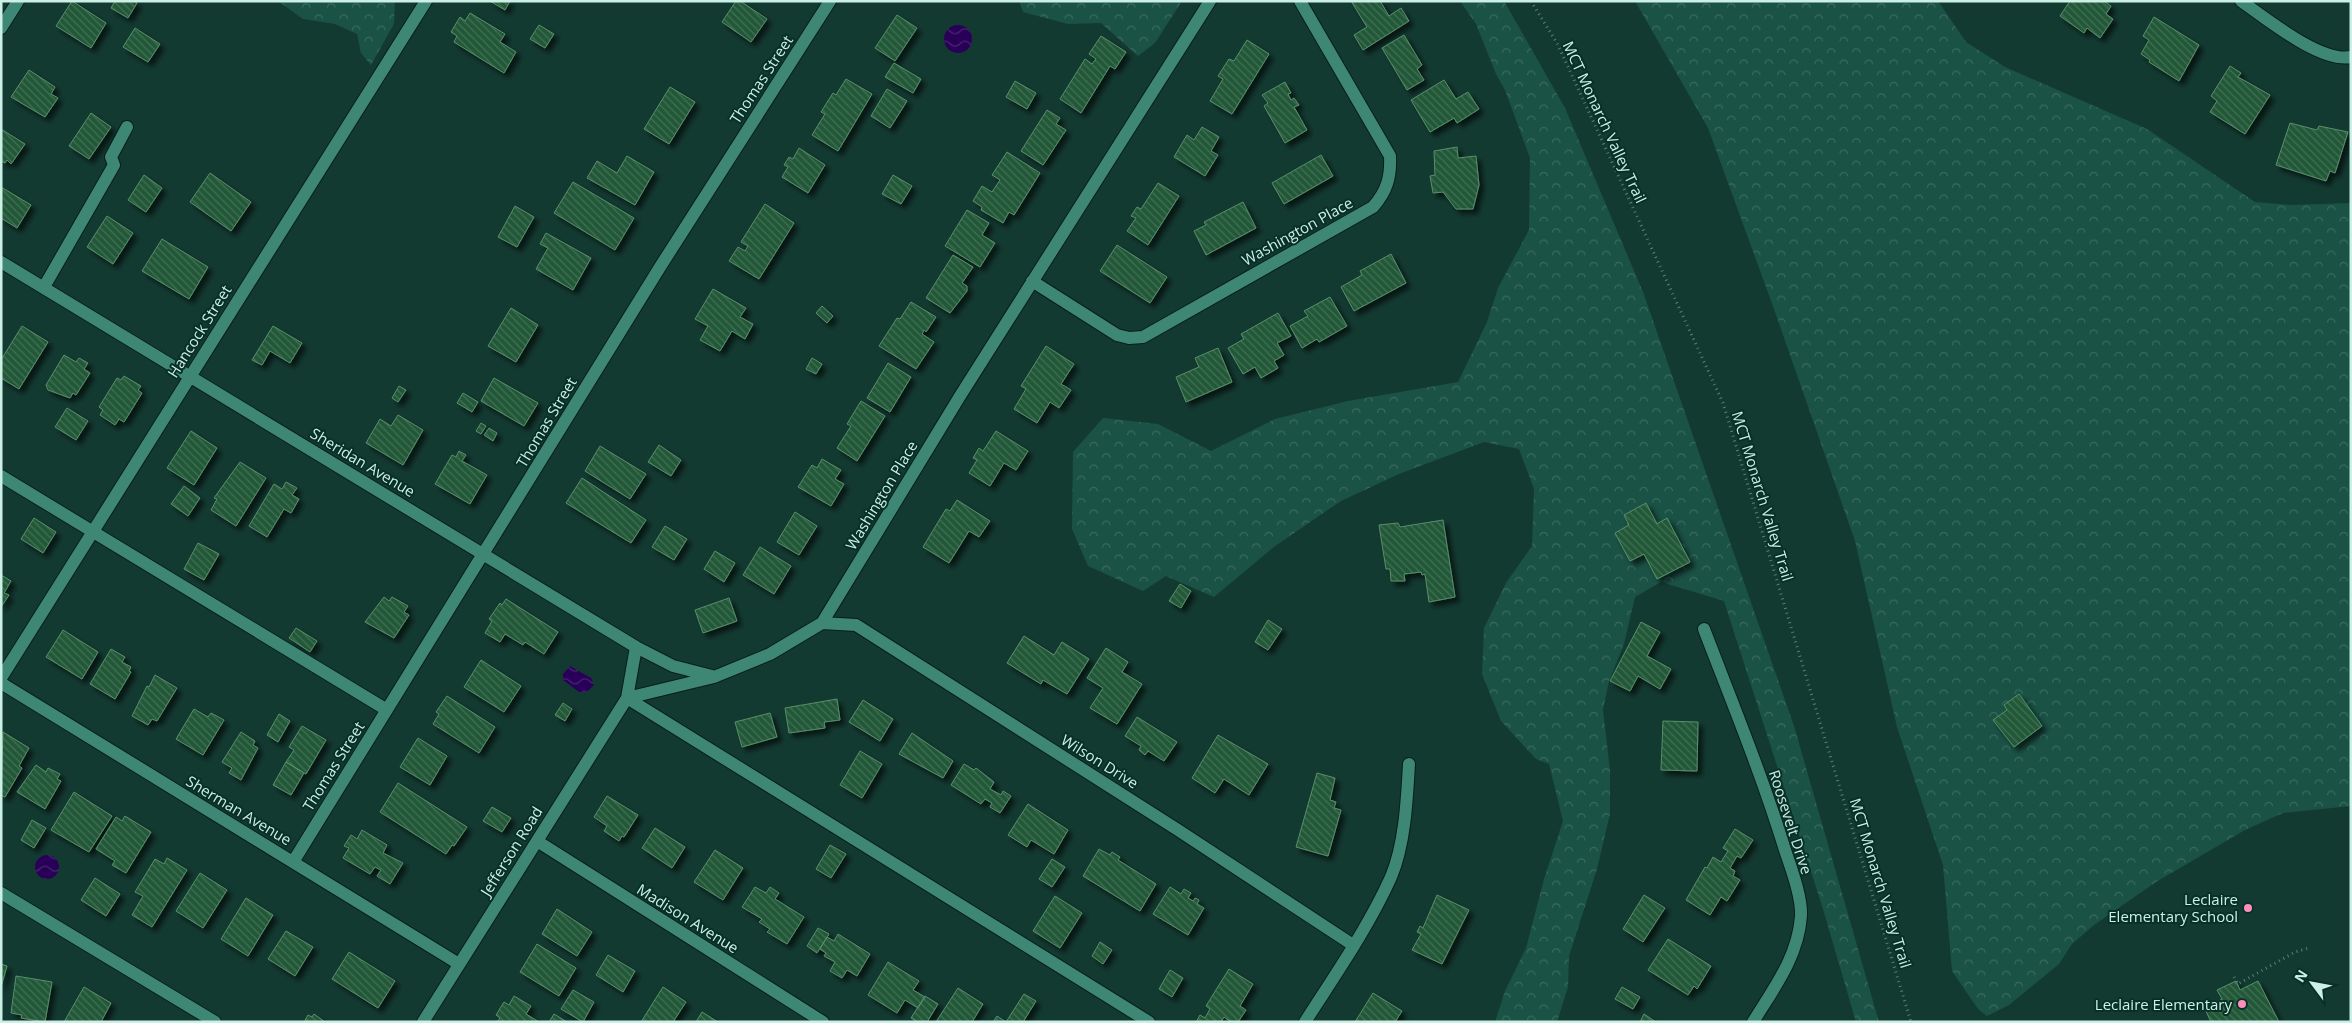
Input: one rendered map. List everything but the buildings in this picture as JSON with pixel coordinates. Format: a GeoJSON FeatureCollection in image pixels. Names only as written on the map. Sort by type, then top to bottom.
{"type":"FeatureCollection","features":[{"type":"Feature","properties":{"kind":"street"},"geometry":{"type":"LineString","coordinates":[[1,28],[18,1]]}},
{"type":"Feature","properties":{"kind":"street","name":"Hancock Street"},"geometry":{"type":"LineString","coordinates":[[1,678],[426,1]]}},
{"type":"Feature","properties":{"kind":"street","name":"Thomas Street"},"geometry":{"type":"LineString","coordinates":[[292,862],[484,555],[660,267],[830,1]]}},
{"type":"Feature","properties":{"kind":"street","name":"Washington Place"},"geometry":{"type":"LineString","coordinates":[[714,677],[770,654],[822,623],[1032,281],[1210,1]]}},
{"type":"Feature","properties":{"kind":"street","name":"Washington Place"},"geometry":{"type":"LineString","coordinates":[[1032,281],[1117,335],[1129,338],[1142,337],[1373,207],[1386,189],[1391,174],[1390,156],[1300,1]]}},
{"type":"Feature","properties":{"kind":"street"},"geometry":{"type":"LineString","coordinates":[[2241,1],[2314,49],[2328,55],[2351,57]]}},
{"type":"Feature","properties":{"kind":"street"},"geometry":{"type":"LineString","coordinates":[[44,287],[114,165],[111,157],[127,128]]}},
{"type":"Feature","properties":{"kind":"street","name":"Sheridan Avenue"},"geometry":{"type":"LineString","coordinates":[[1,262],[636,647],[673,666],[714,677]]}},
{"type":"Feature","properties":{"kind":"street"},"geometry":{"type":"LineString","coordinates":[[1,476],[387,710]]}},
{"type":"Feature","properties":{"kind":"street","name":"Wilson Drive"},"geometry":{"type":"LineString","coordinates":[[822,623],[856,625],[1178,830],[1353,945]]}},
{"type":"Feature","properties":{"kind":"street","name":"Roosevelt Drive"},"geometry":{"type":"LineString","coordinates":[[1704,629],[1777,823],[1794,877],[1801,913],[1793,952],[1782,977],[1753,1022]]}},
{"type":"Feature","properties":{"kind":"street","name":"Jefferson Road"},"geometry":{"type":"LineString","coordinates":[[422,1022],[627,698],[636,647]]}},
{"type":"Feature","properties":{"kind":"street"},"geometry":{"type":"LineString","coordinates":[[627,698],[714,677]]}},
{"type":"Feature","properties":{"kind":"street","name":"Sherman Avenue"},"geometry":{"type":"LineString","coordinates":[[1,684],[459,964]]}},
{"type":"Feature","properties":{"kind":"street"},"geometry":{"type":"LineString","coordinates":[[627,698],[1148,1022]]}},
{"type":"Feature","properties":{"kind":"street"},"geometry":{"type":"LineString","coordinates":[[1305,1022],[1353,945],[1392,876],[1405,819],[1409,764]]}},
{"type":"Feature","properties":{"kind":"street","name":"Madison Avenue"},"geometry":{"type":"LineString","coordinates":[[537,841],[823,1022]]}},
{"type":"Feature","properties":{"kind":"street"},"geometry":{"type":"LineString","coordinates":[[1,893],[215,1022]]}},
{"type":"Feature","properties":{"kind":"path","name":"MCT Monarch Valley Trail"},"geometry":{"type":"LineString","coordinates":[[1531,1],[1556,42],[1723,403],[1911,1022]]}},
{"type":"Feature","properties":{"kind":"path"},"geometry":{"type":"LineString","coordinates":[[2234,977],[2238,984],[2295,952],[2309,948]]}},
{"type":"Feature","properties":{"kind":"green space"},"geometry":{"type":"Polygon","coordinates":[[[278,1],[395,1],[394,24],[371,65],[361,53],[357,34],[335,24],[303,19],[278,1]]]}},
{"type":"Feature","properties":{"kind":"green space"},"geometry":{"type":"Polygon","coordinates":[[[1019,1],[1182,1],[1155,43],[1138,56],[1101,23],[1068,24],[1023,12],[1019,1]]]}},
{"type":"Feature","properties":{"kind":"green space"},"geometry":{"type":"Polygon","coordinates":[[[1460,1],[1504,1],[1565,108],[1643,292],[1794,726],[1879,1022],[1856,1022],[1823,909],[1724,601],[1661,582],[1635,597],[1624,644],[1609,681],[1603,710],[1610,770],[1610,814],[1597,869],[1569,956],[1568,987],[1557,1022],[1495,1022],[1505,991],[1526,948],[1544,879],[1563,821],[1549,764],[1536,759],[1501,721],[1482,674],[1484,628],[1506,583],[1532,546],[1534,489],[1519,449],[1484,442],[1399,474],[1341,501],[1275,546],[1214,597],[1166,576],[1143,591],[1088,566],[1072,529],[1073,452],[1103,418],[1158,424],[1211,451],[1275,419],[1348,401],[1458,382],[1487,322],[1498,288],[1529,230],[1530,158],[1505,90],[1496,74],[1476,24],[1460,1]]]}},
{"type":"Feature","properties":{"kind":"green space"},"geometry":{"type":"Polygon","coordinates":[[[1635,1],[1938,1],[1966,42],[2005,67],[2147,129],[2255,202],[2291,205],[2351,203],[2351,806],[2283,813],[2245,830],[2156,882],[2094,925],[2072,944],[2059,964],[2009,1005],[1987,1016],[1978,1009],[1952,971],[1943,865],[1897,727],[1855,541],[1708,128],[1635,1]]]}},
{"type":"Feature","properties":{"kind":"water"},"geometry":{"type":"Polygon","coordinates":[[[958,25],[968,29],[972,39],[968,49],[958,53],[948,49],[944,39],[948,29],[958,25]]]}},
{"type":"Feature","properties":{"kind":"water"},"geometry":{"type":"Polygon","coordinates":[[[570,666],[591,678],[594,685],[587,692],[579,692],[563,680],[563,674],[570,666]]]}},
{"type":"Feature","properties":{"kind":"water"},"geometry":{"type":"Polygon","coordinates":[[[47,855],[52,856],[58,862],[58,872],[52,878],[47,879],[42,878],[36,872],[35,867],[36,862],[42,856],[47,855]]]}},
{"type":"Feature","properties":{"kind":"place","name":"Leclaire Elementary School"},"geometry":{"type":"Point","coordinates":[2248,908]}},
{"type":"Feature","properties":{"kind":"place","name":"Leclaire Elementary"},"geometry":{"type":"Point","coordinates":[2242,1004]}}]}
